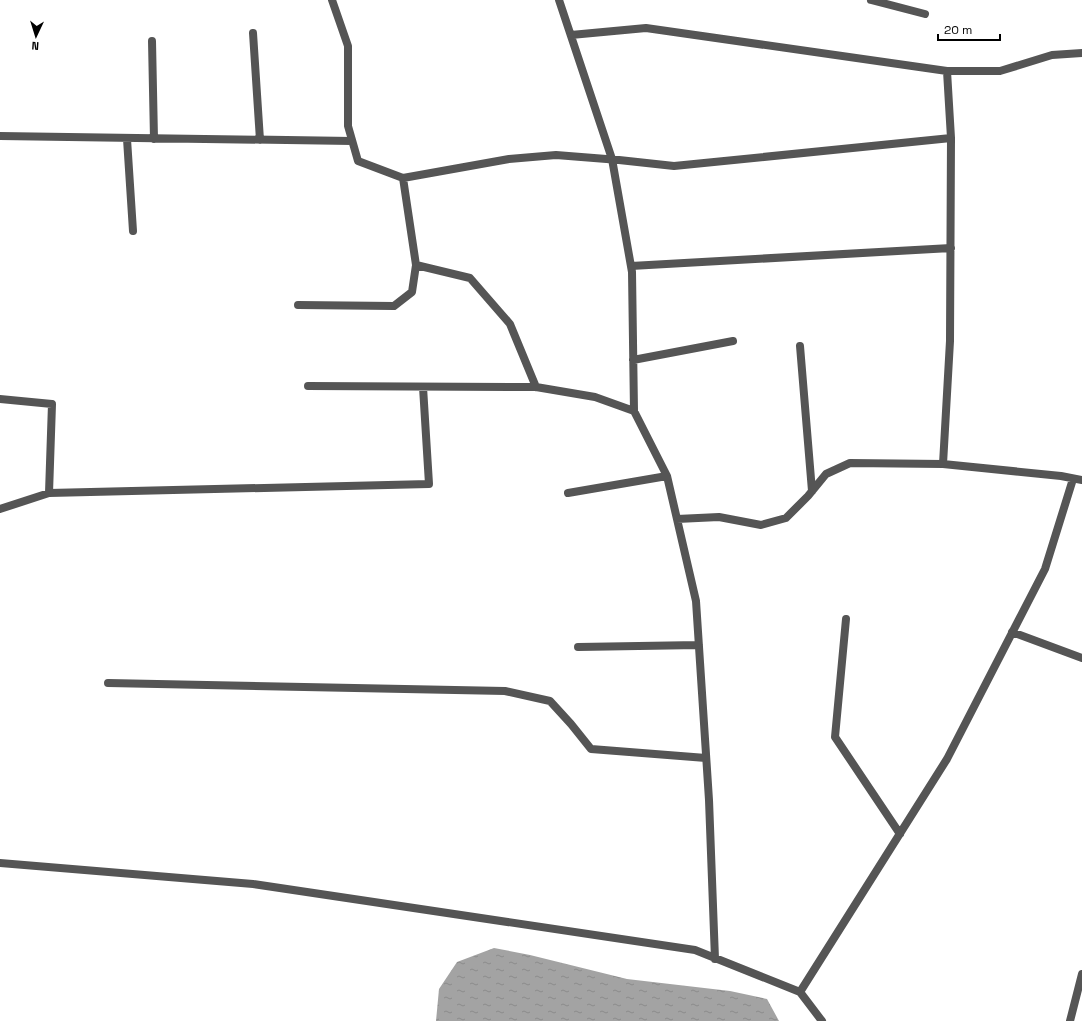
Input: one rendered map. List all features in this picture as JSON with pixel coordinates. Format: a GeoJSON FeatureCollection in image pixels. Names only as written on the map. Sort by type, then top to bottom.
{"type":"FeatureCollection","features":[{"type":"Feature","properties":{"kind":"street"},"geometry":{"type":"LineString","coordinates":[[332,0],[348,46],[348,126],[358,161],[403,178],[509,159],[556,155],[612,159],[674,166],[951,138]]}},
{"type":"Feature","properties":{"kind":"street"},"geometry":{"type":"LineString","coordinates":[[559,0],[612,159],[632,272],[634,412],[667,476],[696,601],[706,758],[715,959]]}},
{"type":"Feature","properties":{"kind":"street"},"geometry":{"type":"LineString","coordinates":[[871,0],[925,14]]}},
{"type":"Feature","properties":{"kind":"street"},"geometry":{"type":"LineString","coordinates":[[571,35],[646,28],[947,71],[1000,71],[1052,55],[1082,53]]}},
{"type":"Feature","properties":{"kind":"street"},"geometry":{"type":"LineString","coordinates":[[253,32],[260,140]]}},
{"type":"Feature","properties":{"kind":"street"},"geometry":{"type":"LineString","coordinates":[[152,41],[154,139]]}},
{"type":"Feature","properties":{"kind":"street"},"geometry":{"type":"LineString","coordinates":[[943,464],[950,341],[951,248],[951,138],[947,71]]}},
{"type":"Feature","properties":{"kind":"street"},"geometry":{"type":"LineString","coordinates":[[0,136],[352,141]]}},
{"type":"Feature","properties":{"kind":"street"},"geometry":{"type":"LineString","coordinates":[[127,138],[133,232]]}},
{"type":"Feature","properties":{"kind":"street"},"geometry":{"type":"LineString","coordinates":[[298,306],[394,306],[412,292],[416,265],[403,178]]}},
{"type":"Feature","properties":{"kind":"street"},"geometry":{"type":"LineString","coordinates":[[631,266],[951,248]]}},
{"type":"Feature","properties":{"kind":"street"},"geometry":{"type":"LineString","coordinates":[[416,265],[470,278],[510,324],[536,387]]}},
{"type":"Feature","properties":{"kind":"street"},"geometry":{"type":"LineString","coordinates":[[633,360],[733,341]]}},
{"type":"Feature","properties":{"kind":"street"},"geometry":{"type":"LineString","coordinates":[[800,346],[812,491]]}},
{"type":"Feature","properties":{"kind":"street"},"geometry":{"type":"LineString","coordinates":[[308,386],[536,387],[595,397],[634,412]]}},
{"type":"Feature","properties":{"kind":"street"},"geometry":{"type":"LineString","coordinates":[[0,509],[49,493],[429,484],[423,387]]}},
{"type":"Feature","properties":{"kind":"street"},"geometry":{"type":"LineString","coordinates":[[0,399],[52,404],[49,493]]}},
{"type":"Feature","properties":{"kind":"street"},"geometry":{"type":"LineString","coordinates":[[677,518],[719,517],[761,525],[786,518],[826,474],[850,463],[943,464],[1061,476],[1082,480]]}},
{"type":"Feature","properties":{"kind":"street"},"geometry":{"type":"LineString","coordinates":[[568,493],[667,476]]}},
{"type":"Feature","properties":{"kind":"street"},"geometry":{"type":"LineString","coordinates":[[800,992],[947,759],[1045,569],[1073,479]]}},
{"type":"Feature","properties":{"kind":"street"},"geometry":{"type":"LineString","coordinates":[[846,619],[835,737],[900,834]]}},
{"type":"Feature","properties":{"kind":"street"},"geometry":{"type":"LineString","coordinates":[[1012,632],[1082,658]]}},
{"type":"Feature","properties":{"kind":"street"},"geometry":{"type":"LineString","coordinates":[[578,647],[699,645]]}},
{"type":"Feature","properties":{"kind":"street"},"geometry":{"type":"LineString","coordinates":[[108,683],[505,691],[550,701],[591,749],[706,758]]}},
{"type":"Feature","properties":{"kind":"street"},"geometry":{"type":"LineString","coordinates":[[0,863],[253,884],[695,950],[800,992],[822,1021]]}},
{"type":"Feature","properties":{"kind":"street"},"geometry":{"type":"LineString","coordinates":[[1070,1021],[1082,974]]}},
{"type":"Feature","properties":{"kind":"water"},"geometry":{"type":"Polygon","coordinates":[[[494,948],[530,955],[627,979],[730,991],[767,999],[779,1021],[436,1021],[439,989],[457,962],[494,948]]]}}]}
